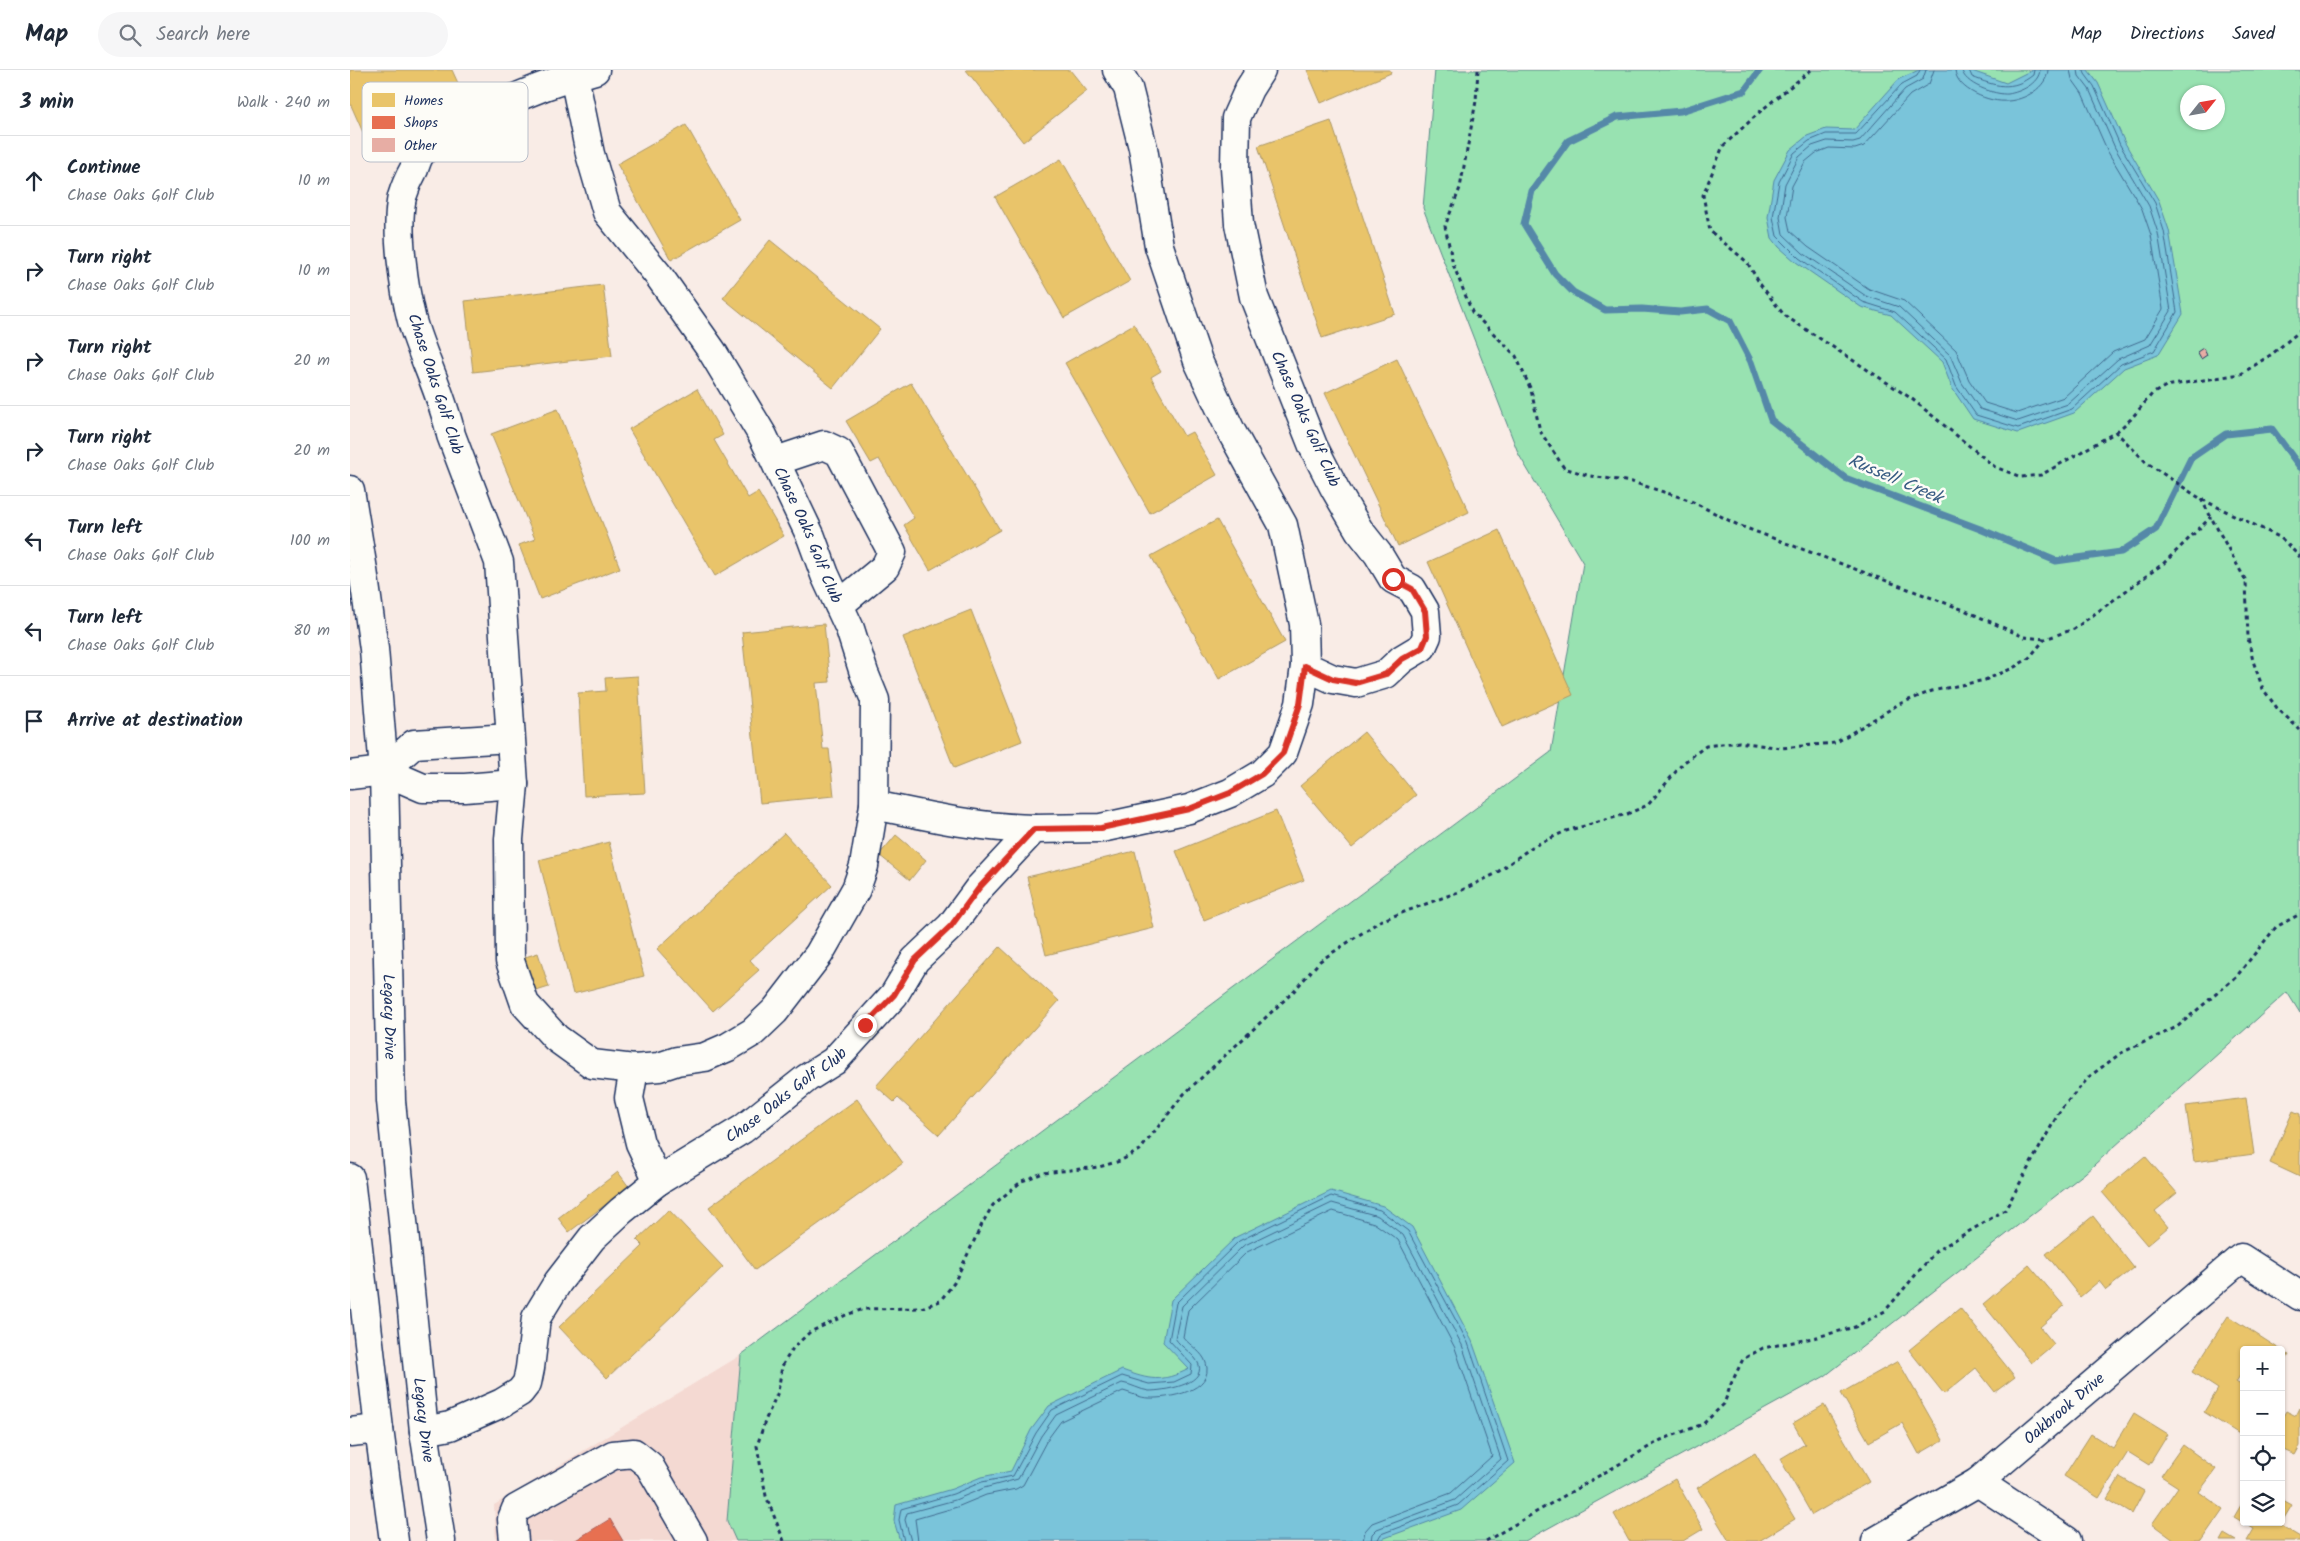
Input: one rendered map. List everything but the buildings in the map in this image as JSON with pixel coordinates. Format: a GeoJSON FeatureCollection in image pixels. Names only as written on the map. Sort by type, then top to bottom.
{"type":"FeatureCollection","features":[{"type":"Feature","properties":{"kind":"main road"},"geometry":{"type":"LineString","coordinates":[[874,805],[958,823],[999,829],[1101,828],[1189,809],[1238,788],[1262,774],[1283,753],[1300,704],[1305,666],[1304,624],[1283,525],[1231,431],[1198,361],[1159,246],[1143,148],[1128,88],[1117,70]]}},
{"type":"Feature","properties":{"kind":"main road","name":"Chase Oaks Golf Club"},"geometry":{"type":"LineString","coordinates":[[1261,70],[1248,90],[1236,118],[1235,167],[1239,224],[1254,297],[1313,446],[1359,530],[1378,554],[1393,579],[1412,589],[1425,611],[1427,636],[1422,648],[1402,659],[1386,674],[1356,683],[1333,679],[1305,666]]}},
{"type":"Feature","properties":{"kind":"main road","name":"Chase Oaks Golf Club"},"geometry":{"type":"LineString","coordinates":[[417,162],[402,198],[400,238],[403,271],[412,321],[427,368],[447,416],[451,435],[499,562],[514,784],[509,839],[510,961],[525,1004],[556,1038],[592,1064],[634,1069],[659,1067],[677,1061],[704,1057],[728,1047],[753,1032],[775,1010],[819,954],[856,889],[864,866],[874,805],[876,700],[811,537],[776,461],[712,351],[659,276],[607,212],[590,154],[584,73],[528,93]]}},
{"type":"Feature","properties":{"kind":"main road"},"geometry":{"type":"LineString","coordinates":[[776,461],[824,445],[840,452],[892,552],[885,567],[839,605]]}},
{"type":"Feature","properties":{"kind":"main road","name":"Legacy Drive"},"geometry":{"type":"LineString","coordinates":[[350,490],[374,650],[384,771],[391,1101],[424,1431],[442,1541]]}},
{"type":"Feature","properties":{"kind":"main road"},"geometry":{"type":"LineString","coordinates":[[384,771],[414,744],[510,738]]}},
{"type":"Feature","properties":{"kind":"main road"},"geometry":{"type":"LineString","coordinates":[[350,775],[384,771],[423,788],[465,788],[514,784]]}},
{"type":"Feature","properties":{"kind":"main road","name":"Chase Oaks Golf Club"},"geometry":{"type":"LineString","coordinates":[[350,1432],[379,1430],[424,1431],[450,1426],[502,1404],[520,1392],[527,1382],[536,1318],[558,1282],[592,1238],[658,1181],[743,1129],[806,1078],[834,1061],[894,995],[915,960],[951,926],[979,888],[1034,829]]}},
{"type":"Feature","properties":{"kind":"main road"},"geometry":{"type":"LineString","coordinates":[[634,1069],[629,1098],[640,1143],[658,1181]]}},
{"type":"Feature","properties":{"kind":"main road"},"geometry":{"type":"LineString","coordinates":[[350,1178],[379,1430],[394,1541]]}},
{"type":"Feature","properties":{"kind":"main road","name":"Oakbrook Drive"},"geometry":{"type":"LineString","coordinates":[[1876,1541],[1978,1482],[2241,1258],[2300,1296]]}},
{"type":"Feature","properties":{"kind":"main road"},"geometry":{"type":"LineString","coordinates":[[514,1541],[512,1519],[516,1508],[613,1455],[634,1453],[649,1465],[693,1541]]}},
{"type":"Feature","properties":{"kind":"main road"},"geometry":{"type":"LineString","coordinates":[[1978,1482],[2067,1541]]}},
{"type":"Feature","properties":{"kind":"path"},"geometry":{"type":"LineString","coordinates":[[1478,70],[1476,101],[1460,188],[1445,226],[1453,264],[1472,312],[1516,356],[1530,390],[1540,431],[1564,468],[1590,476],[1632,482],[1689,500],[1738,525],[1956,607],[2024,637],[2045,639],[2074,630],[2164,564],[2211,517]]}},
{"type":"Feature","properties":{"kind":"path"},"geometry":{"type":"LineString","coordinates":[[1811,70],[1763,109],[1723,146],[1703,195],[1710,231],[1747,262],[1760,284],[1784,315],[1912,399],[1995,467],[2021,477],[2041,475],[2116,432],[2131,419],[2152,394],[2166,386],[2240,374],[2272,354],[2300,331]]}},
{"type":"Feature","properties":{"kind":"path"},"geometry":{"type":"LineString","coordinates":[[2116,432],[2147,463],[2201,499],[2281,538],[2300,557]]}},
{"type":"Feature","properties":{"kind":"path"},"geometry":{"type":"LineString","coordinates":[[2201,499],[2246,581],[2248,638],[2252,661],[2263,689],[2277,708],[2300,730]]}},
{"type":"Feature","properties":{"kind":"path"},"geometry":{"type":"LineString","coordinates":[[784,1541],[766,1496],[757,1446],[765,1421],[778,1392],[782,1366],[794,1348],[810,1332],[846,1315],[864,1309],[921,1308],[940,1301],[954,1283],[993,1205],[1022,1181],[1043,1173],[1099,1167],[1120,1162],[1140,1150],[1184,1094],[1293,992],[1320,961],[1380,921],[1458,892],[1495,874],[1532,847],[1566,831],[1627,814],[1648,805],[1682,763],[1706,746],[1739,742],[1781,748],[1835,742],[1898,704],[1932,691],[1984,680],[2013,668],[2029,658],[2045,639]]}},
{"type":"Feature","properties":{"kind":"path"},"geometry":{"type":"LineString","coordinates":[[1486,1541],[1661,1440],[1703,1424],[1724,1404],[1731,1384],[1744,1359],[1763,1348],[1855,1327],[1885,1311],[1936,1251],[2005,1210],[2061,1110],[2090,1076],[2121,1053],[2177,1026],[2236,977],[2276,927],[2300,914]]}},
{"type":"Feature","properties":{"kind":"shaded area"},"geometry":{"type":"Polygon","coordinates":[[[741,1355],[727,1521],[736,1541],[496,1541],[494,1505],[741,1355]]]}},
{"type":"Feature","properties":{"kind":"green space"},"geometry":{"type":"Polygon","coordinates":[[[1435,70],[2300,70],[2300,1013],[2287,992],[2085,1173],[1825,1376],[1525,1541],[736,1541],[727,1521],[741,1355],[1551,752],[1583,563],[1519,455],[1423,208],[1435,70]]]}},
{"type":"Feature","properties":{"kind":"water"},"geometry":{"type":"Polygon","coordinates":[[[1919,70],[1969,70],[2006,83],[2032,70],[2088,70],[2098,83],[2125,143],[2159,201],[2169,230],[2183,314],[2158,355],[2124,368],[2074,413],[2018,433],[1973,419],[1952,388],[1942,362],[1891,315],[1861,307],[1796,262],[1772,238],[1768,217],[1774,180],[1790,150],[1807,136],[1826,129],[1854,130],[1899,79],[1919,70]]]}},
{"type":"Feature","properties":{"kind":"water"},"geometry":{"type":"Polygon","coordinates":[[[1331,1191],[1383,1206],[1412,1227],[1472,1341],[1515,1463],[1461,1510],[1382,1539],[1348,1541],[900,1541],[894,1521],[896,1505],[952,1489],[981,1477],[1011,1471],[1031,1430],[1049,1406],[1122,1370],[1156,1379],[1189,1369],[1163,1342],[1171,1300],[1236,1237],[1331,1191]]]}},
{"type":"Feature","properties":{"kind":"waterway","name":"Russell Creek"},"geometry":{"type":"LineString","coordinates":[[1760,70],[1744,91],[1681,111],[1617,117],[1568,141],[1532,191],[1524,224],[1555,274],[1573,292],[1605,310],[1642,309],[1680,312],[1708,309],[1730,321],[1751,362],[1771,420],[1845,478],[1980,529],[2056,561],[2121,552],[2156,529],[2191,458],[2226,434],[2272,429],[2300,467]]}},
{"type":"Feature","properties":{"kind":"route"},"geometry":{"type":"LineString","coordinates":[[865,1025],[894,995],[915,960],[951,926],[979,888],[1034,829],[1101,828],[1189,809],[1230,793],[1262,774],[1283,753],[1300,704],[1305,666],[1333,679],[1356,683],[1386,674],[1402,659],[1422,648],[1427,636],[1425,611],[1412,589],[1393,579]]}}]}
